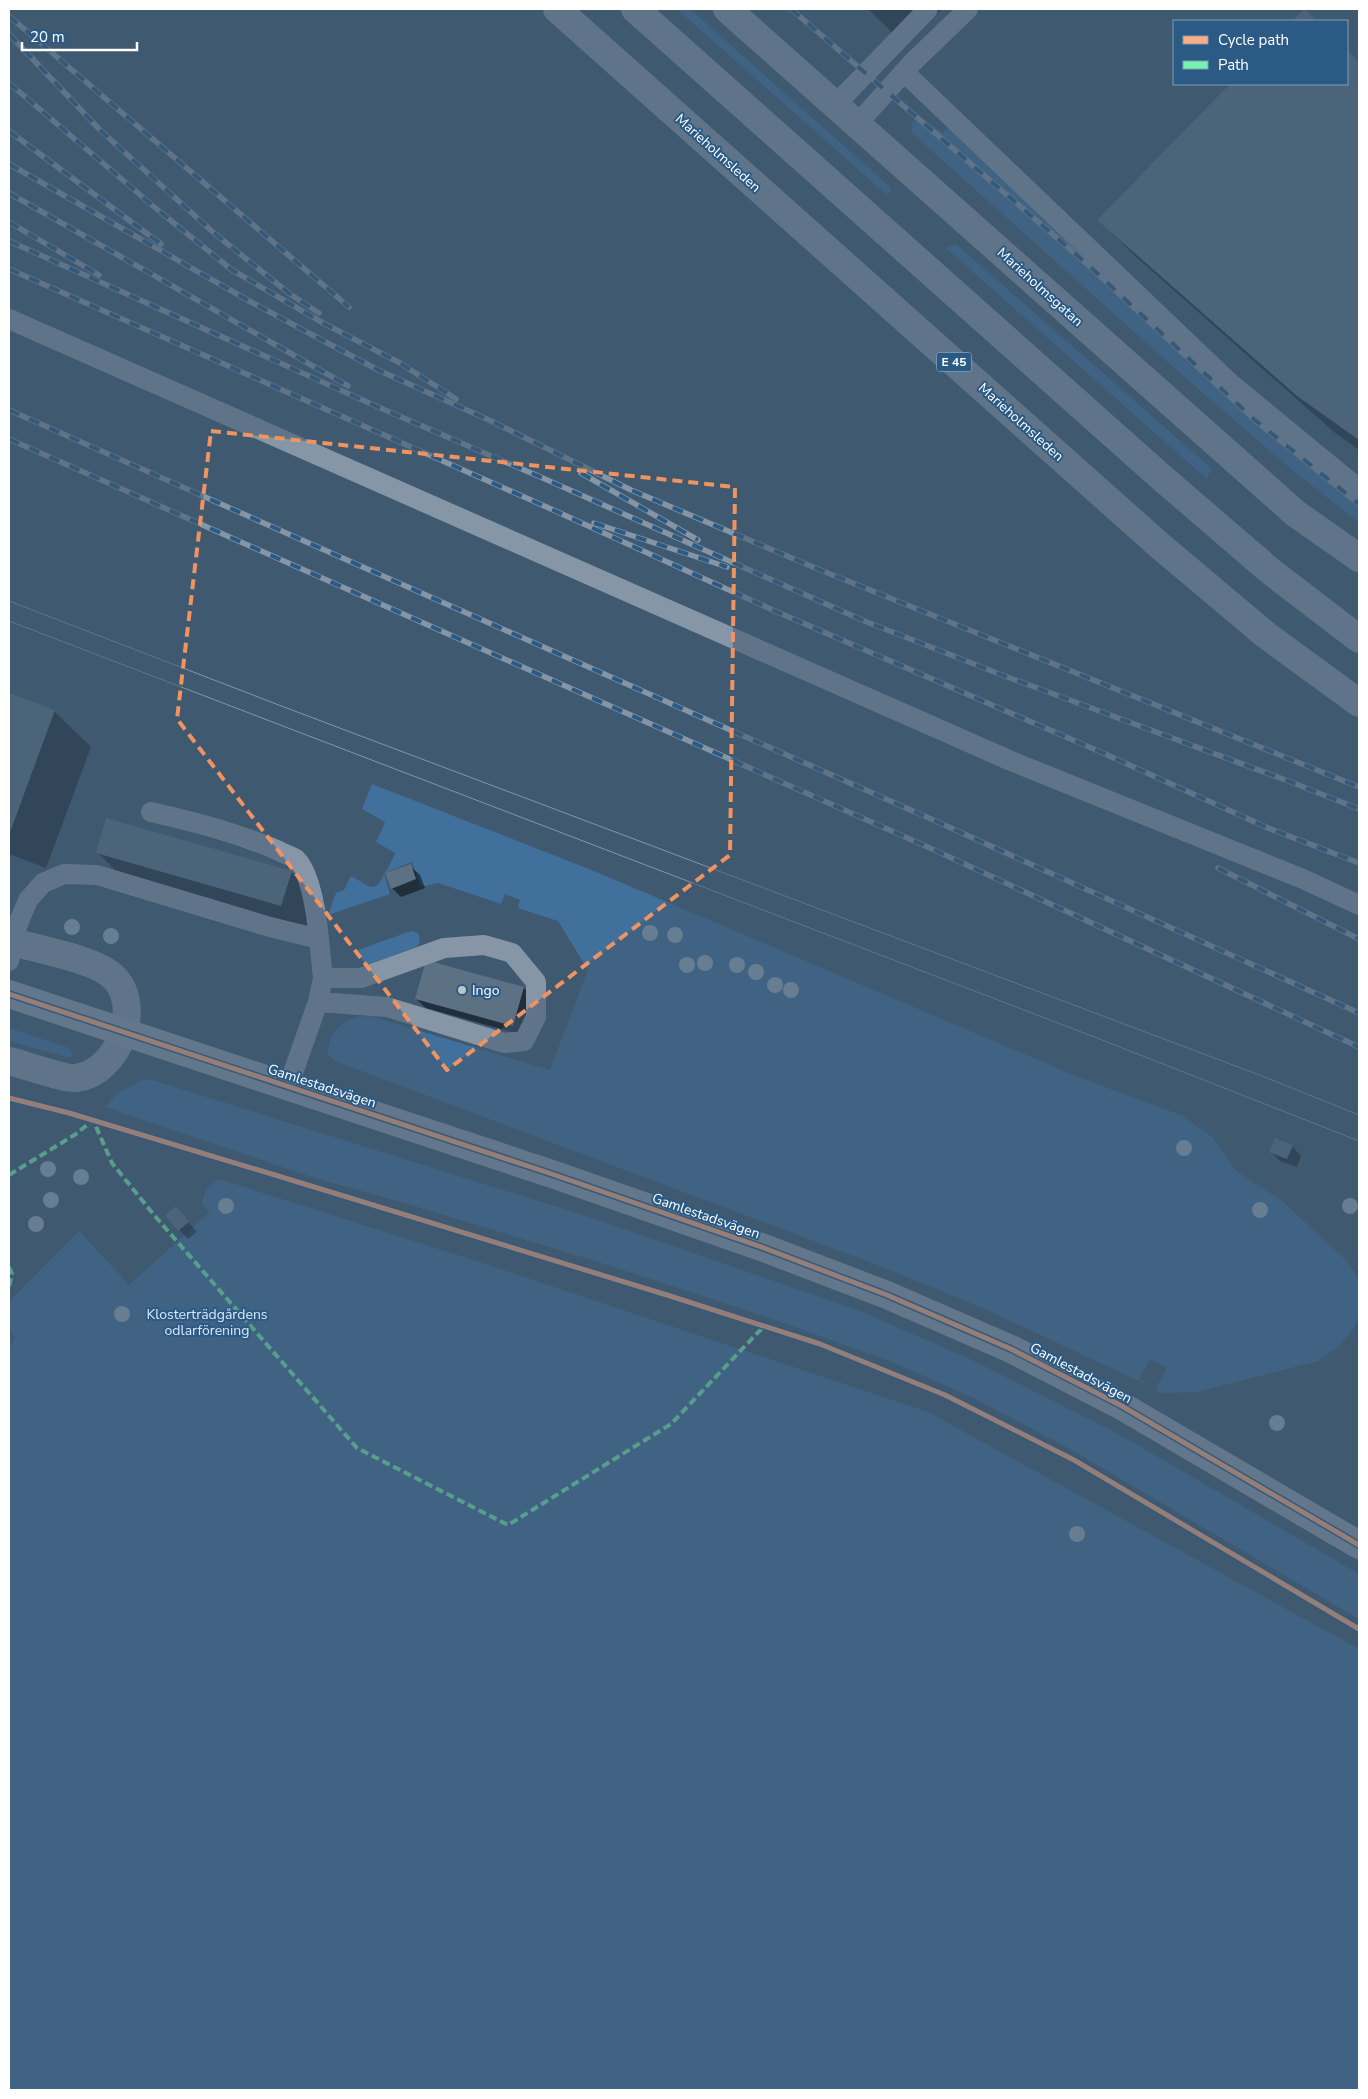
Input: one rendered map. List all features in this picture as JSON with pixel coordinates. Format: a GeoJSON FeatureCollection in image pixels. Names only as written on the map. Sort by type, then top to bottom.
{"type":"FeatureCollection","features":[{"type":"Feature","properties":{"kind":"highway","name":"Marieholmsleden"},"geometry":{"type":"LineString","coordinates":[[558,9],[1159,545],[1266,635],[1359,703]]}},
{"type":"Feature","properties":{"kind":"highway"},"geometry":{"type":"LineString","coordinates":[[635,9],[1161,477],[1269,570],[1359,639]]}},
{"type":"Feature","properties":{"kind":"street","name":"Marieholmsgatan"},"geometry":{"type":"LineString","coordinates":[[727,9],[858,123],[1295,513],[1359,558]]}},
{"type":"Feature","properties":{"kind":"street"},"geometry":{"type":"LineString","coordinates":[[9,1061],[74,1078],[94,1072],[106,1062],[124,1032],[127,1006],[123,988],[111,975],[97,966],[10,948]]}},
{"type":"Feature","properties":{"kind":"street","name":"Gamlestadsvägen"},"geometry":{"type":"LineString","coordinates":[[9,994],[552,1174],[764,1248],[887,1295],[1011,1348],[1120,1406],[1359,1545]]}},
{"type":"Feature","properties":{"kind":"lane"},"geometry":{"type":"LineString","coordinates":[[836,104],[928,9]]}},
{"type":"Feature","properties":{"kind":"lane"},"geometry":{"type":"LineString","coordinates":[[858,123],[904,72],[968,9]]}},
{"type":"Feature","properties":{"kind":"lane"},"geometry":{"type":"LineString","coordinates":[[904,72],[1230,383],[1359,489]]}},
{"type":"Feature","properties":{"kind":"lane"},"geometry":{"type":"LineString","coordinates":[[9,319],[1011,761],[1294,875],[1359,904]]}},
{"type":"Feature","properties":{"kind":"lane"},"geometry":{"type":"LineString","coordinates":[[151,812],[211,827],[264,845],[296,859],[306,877],[316,908],[323,978],[318,1002],[288,1087]]}},
{"type":"Feature","properties":{"kind":"lane"},"geometry":{"type":"LineString","coordinates":[[10,948],[28,900],[43,883],[64,874],[97,875],[270,927],[320,939]]}},
{"type":"Feature","properties":{"kind":"lane"},"geometry":{"type":"LineString","coordinates":[[318,1002],[387,1006],[504,1043],[524,1041],[536,1017],[536,982],[512,954],[484,945],[444,948],[361,978],[323,978]]}},
{"type":"Feature","properties":{"kind":"highlighted area"},"geometry":{"type":"Polygon","coordinates":[[[211,431],[735,487],[730,855],[447,1070],[177,719],[211,431]]]}},
{"type":"Feature","properties":{"kind":"green space"},"geometry":{"type":"Polygon","coordinates":[[[677,9],[690,9],[888,185],[891,188],[888,196],[677,9]]]}},
{"type":"Feature","properties":{"kind":"green space"},"geometry":{"type":"Polygon","coordinates":[[[923,120],[943,133],[949,126],[1359,486],[1359,522],[1298,475],[1189,381],[911,132],[913,121],[923,120]]]}},
{"type":"Feature","properties":{"kind":"green space"},"geometry":{"type":"Polygon","coordinates":[[[956,244],[1211,468],[1207,479],[946,248],[956,244]]]}},
{"type":"Feature","properties":{"kind":"green space"},"geometry":{"type":"Polygon","coordinates":[[[372,784],[594,871],[1078,1077],[1183,1116],[1212,1137],[1236,1171],[1282,1201],[1347,1261],[1359,1280],[1359,1315],[1354,1328],[1339,1346],[1318,1361],[1196,1392],[1157,1392],[1156,1388],[1167,1368],[1150,1359],[1139,1379],[1145,1382],[1145,1384],[985,1309],[880,1266],[335,1061],[328,1054],[331,1038],[335,1031],[354,1018],[370,1016],[550,1070],[588,970],[558,921],[518,908],[520,900],[505,894],[501,904],[438,883],[421,887],[412,862],[385,872],[395,853],[376,842],[385,822],[362,809],[372,784]]]}},
{"type":"Feature","properties":{"kind":"green space"},"geometry":{"type":"Polygon","coordinates":[[[384,874],[390,894],[328,915],[336,893],[344,890],[351,876],[373,887],[377,885],[384,874]]]}},
{"type":"Feature","properties":{"kind":"green space"},"geometry":{"type":"Polygon","coordinates":[[[411,931],[419,935],[420,939],[416,947],[364,966],[358,950],[411,931]]]}},
{"type":"Feature","properties":{"kind":"green space"},"geometry":{"type":"Polygon","coordinates":[[[9,1028],[69,1048],[72,1056],[67,1057],[9,1041],[9,1028]]]}},
{"type":"Feature","properties":{"kind":"green space"},"geometry":{"type":"Polygon","coordinates":[[[142,1080],[152,1080],[583,1215],[860,1311],[974,1361],[1115,1432],[1359,1574],[1359,1619],[1063,1445],[972,1397],[890,1361],[761,1315],[589,1259],[315,1178],[105,1107],[118,1093],[142,1080]]]}},
{"type":"Feature","properties":{"kind":"green space","name":"Klosterträdgårdens odlarförening"},"geometry":{"type":"Polygon","coordinates":[[[219,1179],[470,1259],[928,1412],[1359,1649],[1359,2090],[9,2090],[9,1347],[15,1338],[9,1331],[9,1302],[79,1231],[129,1285],[210,1212],[202,1204],[206,1189],[219,1179]]]}},
{"type":"Feature","properties":{"kind":"building"},"geometry":{"type":"Polygon","coordinates":[[[1305,9],[1316,20],[1293,20],[1305,9]]]}},
{"type":"Feature","properties":{"kind":"building"},"geometry":{"type":"Polygon","coordinates":[[[1348,51],[1359,62],[1359,440],[1297,396],[1097,220],[1229,85],[1348,85],[1348,51]]]}},
{"type":"Feature","properties":{"kind":"building"},"geometry":{"type":"Polygon","coordinates":[[[9,693],[55,710],[9,835],[9,693]]]}},
{"type":"Feature","properties":{"kind":"building"},"geometry":{"type":"Polygon","coordinates":[[[106,818],[292,871],[281,906],[96,853],[106,818]]]}},
{"type":"Feature","properties":{"kind":"building"},"geometry":{"type":"Polygon","coordinates":[[[411,864],[416,879],[391,889],[385,873],[411,864]]]}},
{"type":"Feature","properties":{"kind":"building"},"geometry":{"type":"Polygon","coordinates":[[[426,960],[524,987],[513,1026],[415,999],[426,960]]]}},
{"type":"Feature","properties":{"kind":"building"},"geometry":{"type":"Polygon","coordinates":[[[1275,1138],[1293,1145],[1287,1159],[1269,1152],[1275,1138]]]}},
{"type":"Feature","properties":{"kind":"building"},"geometry":{"type":"Polygon","coordinates":[[[176,1206],[189,1222],[178,1231],[165,1215],[176,1206]]]}},
{"type":"Feature","properties":{"kind":"tram line"},"geometry":{"type":"LineString","coordinates":[[9,601],[284,707],[1262,1076],[1359,1115]]}},
{"type":"Feature","properties":{"kind":"tram line"},"geometry":{"type":"LineString","coordinates":[[9,621],[1097,1038],[1359,1141]]}},
{"type":"Feature","properties":{"kind":"railway"},"geometry":{"type":"LineString","coordinates":[[791,9],[1086,263],[1256,421],[1359,504]]}},
{"type":"Feature","properties":{"kind":"railway"},"geometry":{"type":"LineString","coordinates":[[9,16],[349,307]]}},
{"type":"Feature","properties":{"kind":"railway"},"geometry":{"type":"LineString","coordinates":[[9,34],[100,130],[214,233],[290,294],[319,313]]}},
{"type":"Feature","properties":{"kind":"railway"},"geometry":{"type":"LineString","coordinates":[[9,83],[159,211],[232,270],[323,323],[400,363],[456,399]]}},
{"type":"Feature","properties":{"kind":"railway"},"geometry":{"type":"LineString","coordinates":[[9,131],[161,244]]}},
{"type":"Feature","properties":{"kind":"railway"},"geometry":{"type":"LineString","coordinates":[[9,164],[251,302],[378,370],[489,420],[631,490],[813,567],[1359,787]]}},
{"type":"Feature","properties":{"kind":"railway"},"geometry":{"type":"LineString","coordinates":[[9,193],[348,386]]}},
{"type":"Feature","properties":{"kind":"railway"},"geometry":{"type":"LineString","coordinates":[[9,222],[99,275]]}},
{"type":"Feature","properties":{"kind":"railway"},"geometry":{"type":"LineString","coordinates":[[9,241],[378,407],[862,620],[1002,675],[1359,809]]}},
{"type":"Feature","properties":{"kind":"railway"},"geometry":{"type":"LineString","coordinates":[[9,269],[540,504],[775,611],[1103,753],[1268,828],[1359,863]]}},
{"type":"Feature","properties":{"kind":"railway"},"geometry":{"type":"LineString","coordinates":[[9,410],[940,823],[1359,1013]]}},
{"type":"Feature","properties":{"kind":"railway"},"geometry":{"type":"LineString","coordinates":[[9,439],[930,848],[1359,1047]]}},
{"type":"Feature","properties":{"kind":"railway"},"geometry":{"type":"LineString","coordinates":[[581,473],[698,540]]}},
{"type":"Feature","properties":{"kind":"railway"},"geometry":{"type":"LineString","coordinates":[[594,523],[727,567]]}},
{"type":"Feature","properties":{"kind":"railway"},"geometry":{"type":"LineString","coordinates":[[1218,868],[1359,939]]}},
{"type":"Feature","properties":{"kind":"marked path"},"geometry":{"type":"LineString","coordinates":[[9,1175],[76,1134],[93,1120],[112,1163],[154,1215],[357,1448],[508,1525],[671,1424],[764,1326]]}},
{"type":"Feature","properties":{"kind":"marked path"},"geometry":{"type":"LineString","coordinates":[[9,1267],[12,1274],[9,1287]]}},
{"type":"Feature","properties":{"kind":"cycle path"},"geometry":{"type":"LineString","coordinates":[[9,994],[552,1174],[764,1248],[887,1295],[1011,1349],[1120,1405],[1359,1545]]}},
{"type":"Feature","properties":{"kind":"cycle path"},"geometry":{"type":"LineString","coordinates":[[9,1098],[69,1113],[275,1175],[820,1344],[945,1395],[1074,1460],[1359,1629]]}},
{"type":"Feature","properties":{"kind":"place","name":"Ingo"},"geometry":{"type":"Point","coordinates":[462,990]}}]}
